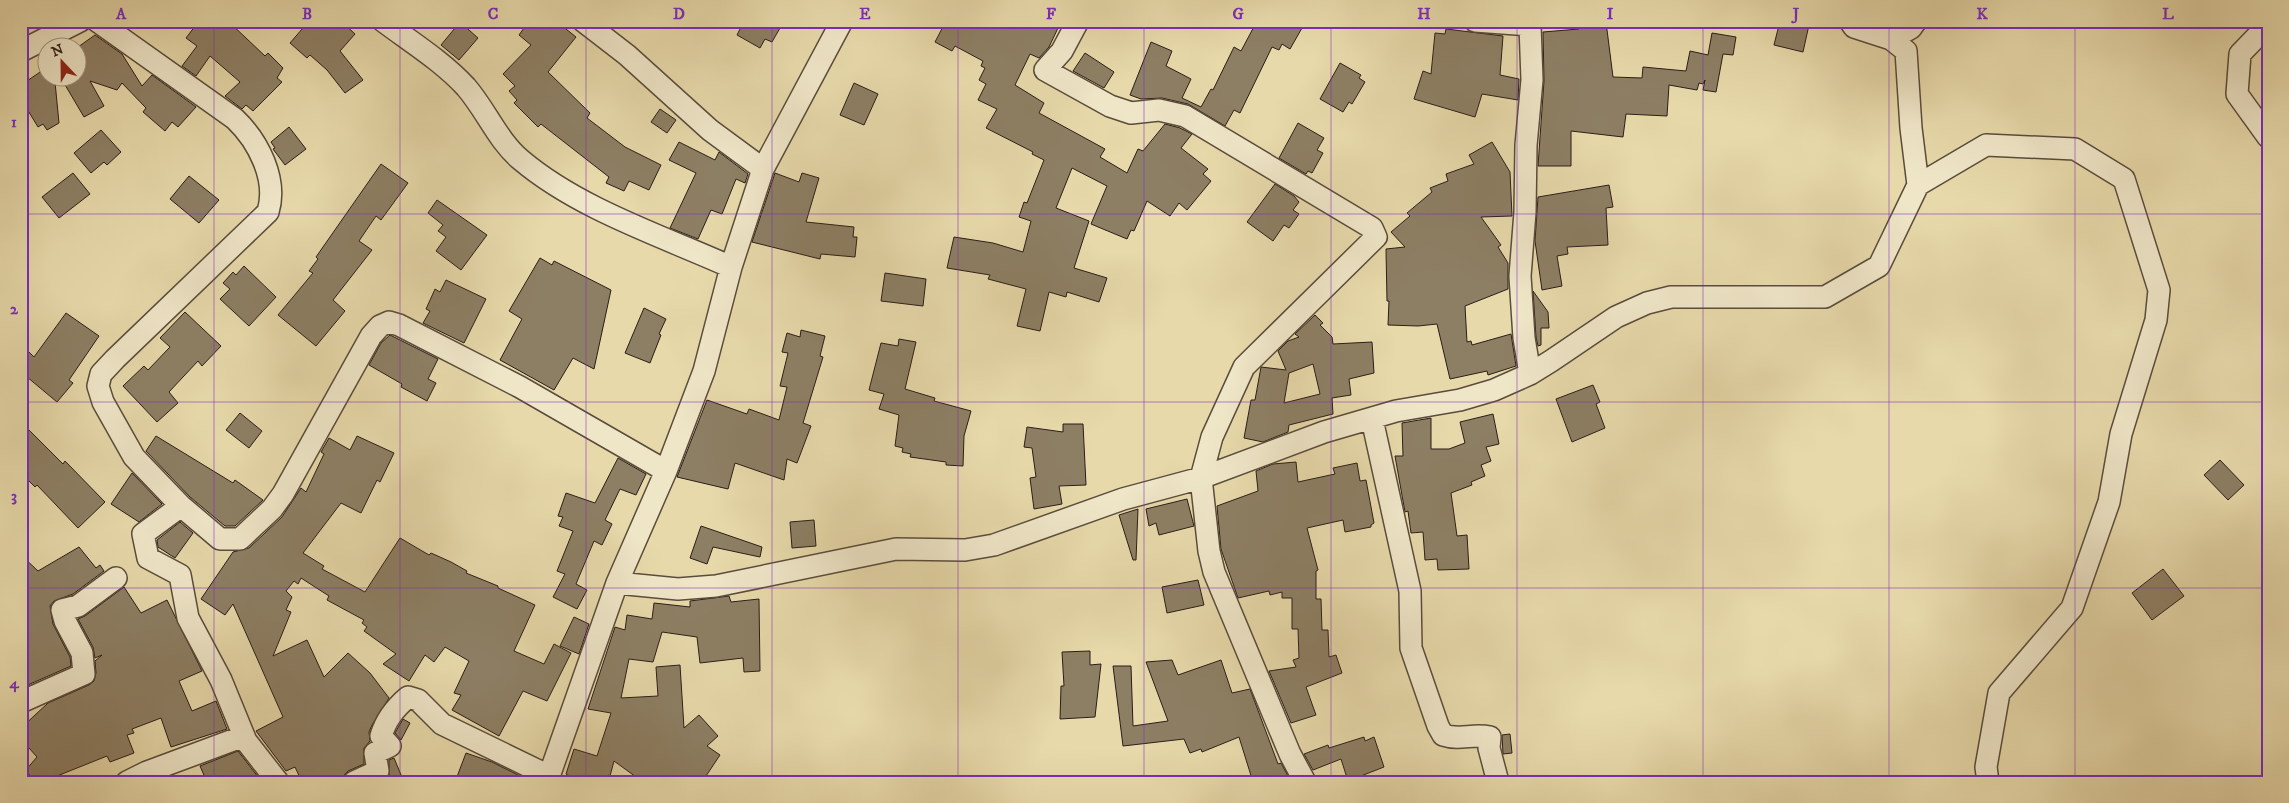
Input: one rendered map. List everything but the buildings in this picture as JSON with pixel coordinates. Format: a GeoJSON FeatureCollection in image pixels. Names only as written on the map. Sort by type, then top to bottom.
{"type":"FeatureCollection","features":[{"type":"Feature","properties":{"kind":"street"},"geometry":{"type":"LineString","coordinates":[[21,51],[80,21]]}},
{"type":"Feature","properties":{"kind":"street"},"geometry":{"type":"LineString","coordinates":[[97,21],[235,119],[249,132],[262,154],[270,187],[271,202],[268,212],[115,359],[101,374],[98,386],[103,402],[134,457],[181,506],[220,539],[240,539],[272,509],[328,416],[371,336],[380,326],[389,322],[399,325],[520,387],[666,470]]}},
{"type":"Feature","properties":{"kind":"street"},"geometry":{"type":"LineString","coordinates":[[383,21],[443,66],[466,87],[509,149],[522,161],[591,205],[731,266]]}},
{"type":"Feature","properties":{"kind":"street"},"geometry":{"type":"LineString","coordinates":[[583,21],[627,55],[710,130],[763,169]]}},
{"type":"Feature","properties":{"kind":"street"},"geometry":{"type":"LineString","coordinates":[[354,782],[378,771],[375,753],[390,746],[381,736],[386,722],[398,706],[408,697],[418,700],[442,724],[548,779],[617,583],[666,470],[704,371],[731,266],[763,169],[842,21]]}},
{"type":"Feature","properties":{"kind":"street"},"geometry":{"type":"LineString","coordinates":[[1078,21],[1062,51],[1045,70],[1110,106],[1131,113],[1159,110],[1184,116],[1372,228],[1376,237],[1244,368],[1212,437],[1201,478],[1209,551],[1214,572],[1290,754],[1305,782]]}},
{"type":"Feature","properties":{"kind":"street"},"geometry":{"type":"LineString","coordinates":[[1475,21],[1530,25],[1532,80],[1526,145],[1525,212],[1520,276],[1524,338],[1530,374]]}},
{"type":"Feature","properties":{"kind":"street"},"geometry":{"type":"LineString","coordinates":[[617,583],[678,589],[716,586],[896,549],[965,550],[994,545],[1123,499],[1201,478],[1324,432],[1396,411],[1469,397],[1494,390],[1530,374],[1616,317],[1647,303],[1671,298],[1825,297],[1879,266],[1918,185],[1911,128],[1906,51],[1891,39],[1854,27],[1850,21]]}},
{"type":"Feature","properties":{"kind":"street"},"geometry":{"type":"LineString","coordinates":[[1891,39],[1912,28],[1916,21]]}},
{"type":"Feature","properties":{"kind":"street"},"geometry":{"type":"LineString","coordinates":[[2268,25],[2240,54],[2237,94],[2268,137]]}},
{"type":"Feature","properties":{"kind":"street"},"geometry":{"type":"LineString","coordinates":[[1918,185],[1986,145],[2075,150],[2124,179],[2159,290],[2156,320],[2121,434],[2106,511],[2072,608],[1999,694],[1986,767],[1988,782]]}},
{"type":"Feature","properties":{"kind":"street"},"geometry":{"type":"LineString","coordinates":[[1372,418],[1410,591],[1411,648],[1417,667],[1443,735],[1456,739],[1478,734],[1490,737],[1489,748],[1498,782]]}},
{"type":"Feature","properties":{"kind":"street"},"geometry":{"type":"LineString","coordinates":[[181,506],[143,534],[148,558],[180,575],[188,618],[221,680],[250,747],[278,782]]}},
{"type":"Feature","properties":{"kind":"street"},"geometry":{"type":"LineString","coordinates":[[21,702],[84,674],[82,653],[65,621],[62,610],[78,606],[116,578]]}},
{"type":"Feature","properties":{"kind":"street"},"geometry":{"type":"LineString","coordinates":[[127,782],[147,772],[244,736]]}}]}
